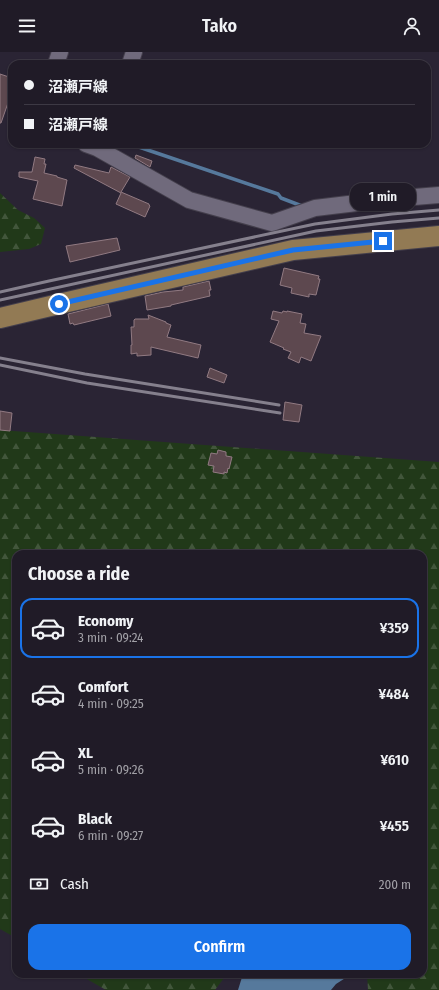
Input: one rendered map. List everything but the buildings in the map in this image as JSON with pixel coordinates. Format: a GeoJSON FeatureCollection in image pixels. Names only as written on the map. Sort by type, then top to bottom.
{"type":"FeatureCollection","features":[{"type":"Feature","properties":{"kind":"main road"},"geometry":{"type":"LineString","coordinates":[[0,318],[293,250],[439,236]]}},
{"type":"Feature","properties":{"kind":"street"},"geometry":{"type":"LineString","coordinates":[[99,148],[189,200],[272,223],[315,208],[390,198],[439,195]]}},
{"type":"Feature","properties":{"kind":"green space"},"geometry":{"type":"Polygon","coordinates":[[[0,193],[18,210],[34,218],[45,228],[41,244],[29,249],[0,252],[0,193]]]}},
{"type":"Feature","properties":{"kind":"green space"},"geometry":{"type":"Polygon","coordinates":[[[0,430],[439,462],[439,990],[368,990],[367,978],[427,978],[427,550],[12,550],[12,936],[0,929],[0,430]]]}},
{"type":"Feature","properties":{"kind":"green space"},"geometry":{"type":"Polygon","coordinates":[[[85,978],[224,978],[215,990],[106,990],[85,978]]]}},
{"type":"Feature","properties":{"kind":"water"},"geometry":{"type":"Polygon","coordinates":[[[242,978],[345,978],[336,984],[331,990],[238,990],[242,978]]]}},
{"type":"Feature","properties":{"kind":"waterway"},"geometry":{"type":"LineString","coordinates":[[142,148],[278,194],[281,198],[302,206]]}},
{"type":"Feature","properties":{"kind":"railway"},"geometry":{"type":"LineString","coordinates":[[0,292],[315,224],[392,214],[439,210]]}},
{"type":"Feature","properties":{"kind":"railway"},"geometry":{"type":"LineString","coordinates":[[0,300],[316,231],[439,218]]}},
{"type":"Feature","properties":{"kind":"railway"},"geometry":{"type":"LineString","coordinates":[[0,358],[85,374],[279,405]]}},
{"type":"Feature","properties":{"kind":"railway"},"geometry":{"type":"LineString","coordinates":[[0,365],[87,383],[280,413]]}},
{"type":"Feature","properties":{"kind":"route"},"geometry":{"type":"LineString","coordinates":[[59,304],[293,250],[383,241]]}}]}
